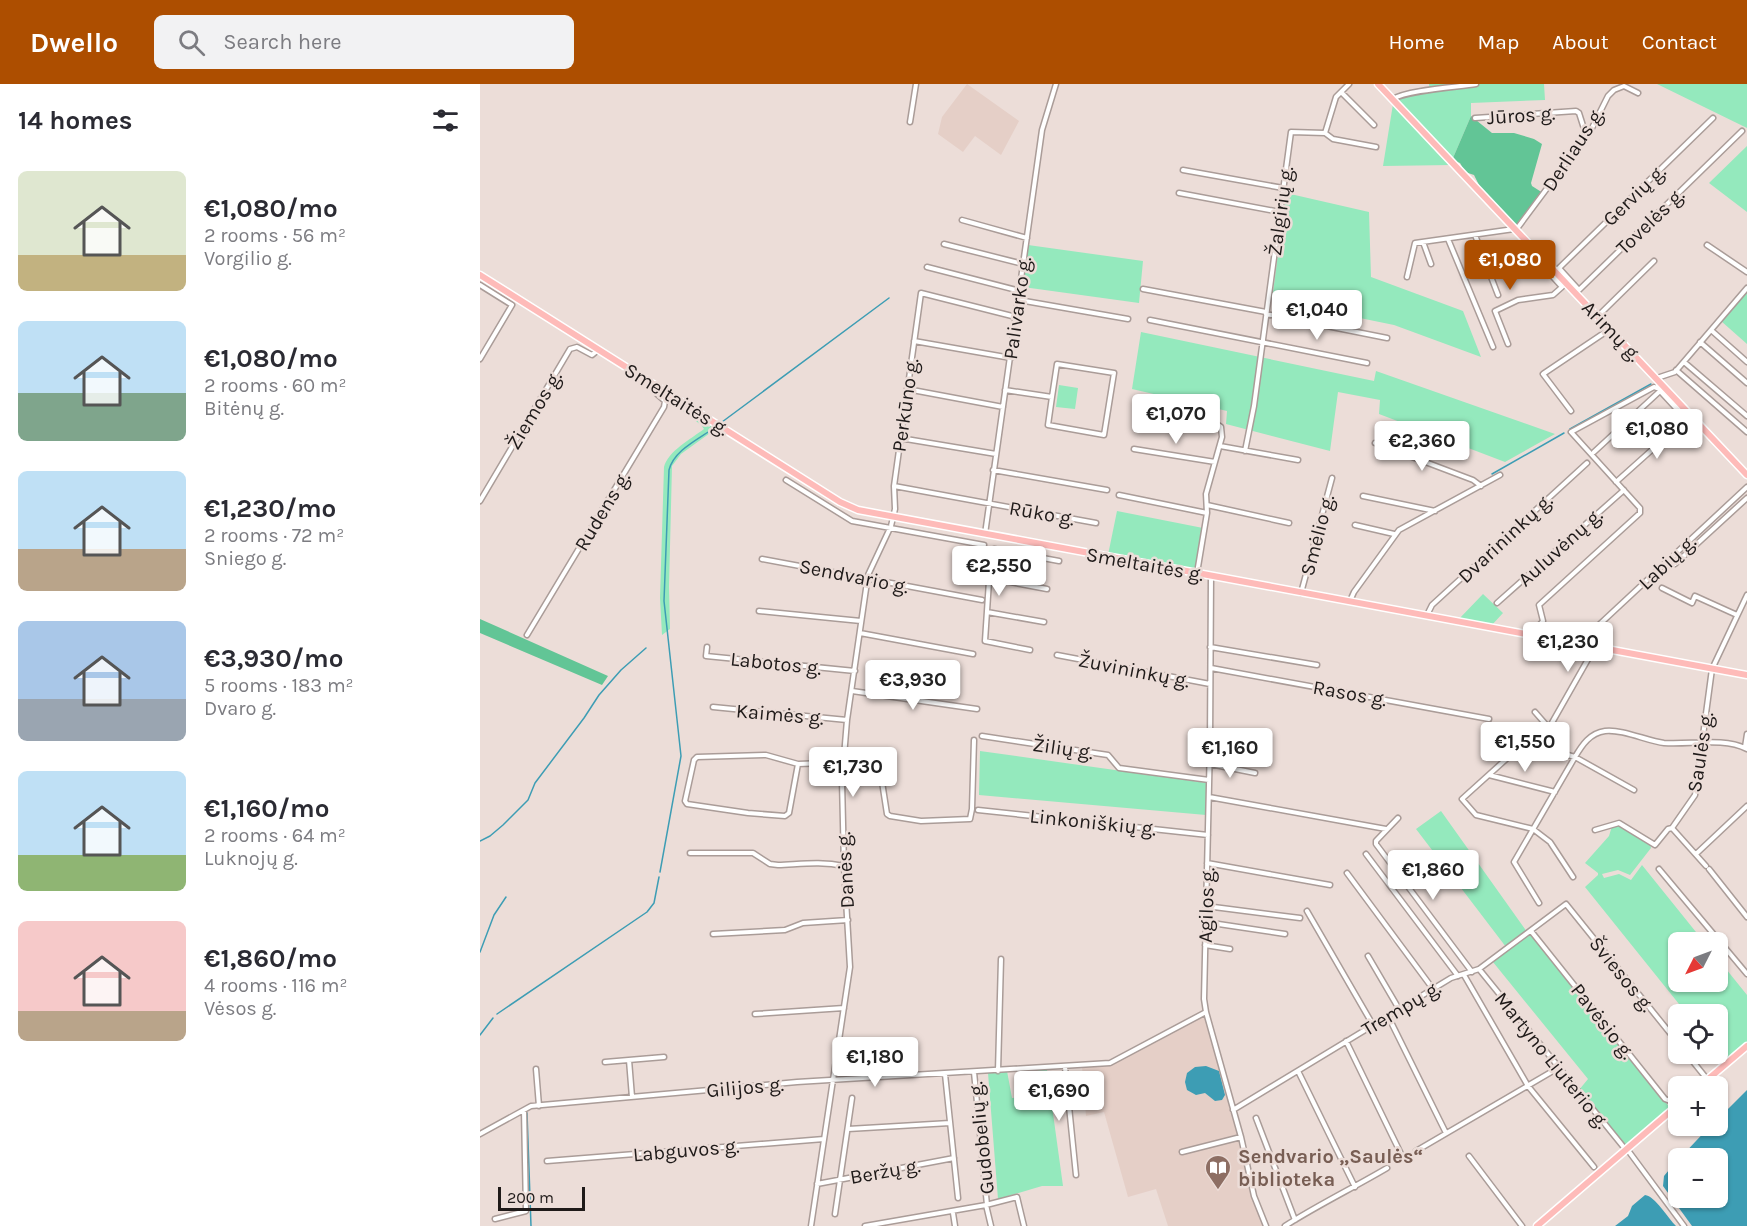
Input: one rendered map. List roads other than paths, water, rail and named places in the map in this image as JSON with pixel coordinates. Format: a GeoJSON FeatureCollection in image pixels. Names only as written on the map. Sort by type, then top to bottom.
{"type":"FeatureCollection","features":[{"type":"Feature","properties":{"kind":"main road","name":"Arimų g."},"geometry":{"type":"LineString","coordinates":[[1378,84],[1515,229],[1557,270],[1658,385],[1747,475]]}},
{"type":"Feature","properties":{"kind":"main road","name":"Smeltaitės g."},"geometry":{"type":"LineString","coordinates":[[480,276],[840,502],[858,510],[1747,675]]}},
{"type":"Feature","properties":{"kind":"main road"},"geometry":{"type":"LineString","coordinates":[[1713,1076],[1747,1046]]}},
{"type":"Feature","properties":{"kind":"main road"},"geometry":{"type":"LineString","coordinates":[[1537,1226],[1668,1114]]}},
{"type":"Feature","properties":{"kind":"street"},"geometry":{"type":"LineString","coordinates":[[910,122],[916,84]]}},
{"type":"Feature","properties":{"kind":"street","name":"Palivarko g."},"geometry":{"type":"LineString","coordinates":[[985,534],[1042,130],[1056,84]]}},
{"type":"Feature","properties":{"kind":"street"},"geometry":{"type":"LineString","coordinates":[[1349,84],[1335,97],[1328,129],[1325,133],[1333,139],[1376,147]]}},
{"type":"Feature","properties":{"kind":"street"},"geometry":{"type":"LineString","coordinates":[[1393,99],[1418,92],[1476,84]]}},
{"type":"Feature","properties":{"kind":"street","name":"Derliaus g."},"geometry":{"type":"LineString","coordinates":[[1515,229],[1587,135],[1603,103],[1614,90],[1624,86],[1638,93]]}},
{"type":"Feature","properties":{"kind":"street"},"geometry":{"type":"LineString","coordinates":[[1341,92],[1374,125]]}},
{"type":"Feature","properties":{"kind":"street","name":"Jūros g."},"geometry":{"type":"LineString","coordinates":[[1475,118],[1575,111],[1579,113],[1587,135]]}},
{"type":"Feature","properties":{"kind":"street","name":"Gervių g."},"geometry":{"type":"LineString","coordinates":[[1557,270],[1713,118]]}},
{"type":"Feature","properties":{"kind":"street","name":"Tovelės g."},"geometry":{"type":"LineString","coordinates":[[1557,270],[1579,290],[1742,131]]}},
{"type":"Feature","properties":{"kind":"street","name":"Žalgirių g."},"geometry":{"type":"LineString","coordinates":[[1245,450],[1254,406],[1291,132],[1325,133]]}},
{"type":"Feature","properties":{"kind":"street"},"geometry":{"type":"LineString","coordinates":[[1183,170],[1283,188]]}},
{"type":"Feature","properties":{"kind":"street"},"geometry":{"type":"LineString","coordinates":[[1179,193],[1280,212]]}},
{"type":"Feature","properties":{"kind":"street"},"geometry":{"type":"LineString","coordinates":[[962,220],[1027,238]]}},
{"type":"Feature","properties":{"kind":"street"},"geometry":{"type":"LineString","coordinates":[[1407,277],[1415,243],[1515,229]]}},
{"type":"Feature","properties":{"kind":"street"},"geometry":{"type":"LineString","coordinates":[[1475,235],[1498,295]]}},
{"type":"Feature","properties":{"kind":"street"},"geometry":{"type":"LineString","coordinates":[[1448,239],[1493,347]]}},
{"type":"Feature","properties":{"kind":"street"},"geometry":{"type":"LineString","coordinates":[[1423,242],[1431,264]]}},
{"type":"Feature","properties":{"kind":"street"},"geometry":{"type":"LineString","coordinates":[[944,244],[1023,264]]}},
{"type":"Feature","properties":{"kind":"street"},"geometry":{"type":"LineString","coordinates":[[1707,245],[1747,272]]}},
{"type":"Feature","properties":{"kind":"street"},"geometry":{"type":"LineString","coordinates":[[1598,316],[1654,261]]}},
{"type":"Feature","properties":{"kind":"street"},"geometry":{"type":"LineString","coordinates":[[1508,344],[1495,311],[1518,300],[1553,295],[1562,287],[1543,266],[1547,262]]}},
{"type":"Feature","properties":{"kind":"street"},"geometry":{"type":"LineString","coordinates":[[927,267],[1020,291]]}},
{"type":"Feature","properties":{"kind":"street"},"geometry":{"type":"LineString","coordinates":[[480,285],[512,305],[480,360]]}},
{"type":"Feature","properties":{"kind":"street"},"geometry":{"type":"LineString","coordinates":[[1594,452],[1658,385],[1662,375],[1673,374],[1747,288]]}},
{"type":"Feature","properties":{"kind":"street"},"geometry":{"type":"LineString","coordinates":[[1143,289],[1387,338]]}},
{"type":"Feature","properties":{"kind":"street","name":"Perkūno g."},"geometry":{"type":"LineString","coordinates":[[894,518],[894,486],[921,292],[1016,317]]}},
{"type":"Feature","properties":{"kind":"street"},"geometry":{"type":"LineString","coordinates":[[1018,300],[1128,319]]}},
{"type":"Feature","properties":{"kind":"street"},"geometry":{"type":"LineString","coordinates":[[1150,320],[1367,363]]}},
{"type":"Feature","properties":{"kind":"street"},"geometry":{"type":"LineString","coordinates":[[1571,411],[1543,374],[1610,329]]}},
{"type":"Feature","properties":{"kind":"street"},"geometry":{"type":"LineString","coordinates":[[1711,330],[1747,362]]}},
{"type":"Feature","properties":{"kind":"street"},"geometry":{"type":"LineString","coordinates":[[914,341],[1011,358]]}},
{"type":"Feature","properties":{"kind":"street"},"geometry":{"type":"LineString","coordinates":[[1700,342],[1747,383]]}},
{"type":"Feature","properties":{"kind":"street","name":"Žiemos g."},"geometry":{"type":"LineString","coordinates":[[480,501],[570,350],[577,346],[592,355],[598,350]]}},
{"type":"Feature","properties":{"kind":"street"},"geometry":{"type":"LineString","coordinates":[[1684,362],[1747,416]]}},
{"type":"Feature","properties":{"kind":"street"},"geometry":{"type":"LineString","coordinates":[[1057,364],[1114,373],[1104,435],[1048,425],[1052,397],[1057,364]]}},
{"type":"Feature","properties":{"kind":"street"},"geometry":{"type":"LineString","coordinates":[[1676,370],[1747,432]]}},
{"type":"Feature","properties":{"kind":"street"},"geometry":{"type":"LineString","coordinates":[[1616,482],[1683,422],[1684,417],[1658,385]]}},
{"type":"Feature","properties":{"kind":"street"},"geometry":{"type":"LineString","coordinates":[[1533,636],[1535,630],[1544,621],[1539,605],[1640,513],[1640,508],[1571,432],[1658,385]]}},
{"type":"Feature","properties":{"kind":"street","name":"Rudens g."},"geometry":{"type":"LineString","coordinates":[[527,634],[664,406],[665,401],[657,394],[660,388]]}},
{"type":"Feature","properties":{"kind":"street"},"geometry":{"type":"LineString","coordinates":[[907,389],[1003,407]]}},
{"type":"Feature","properties":{"kind":"street"},"geometry":{"type":"LineString","coordinates":[[1005,390],[1052,397]]}},
{"type":"Feature","properties":{"kind":"street"},"geometry":{"type":"LineString","coordinates":[[1143,415],[1202,426],[1215,423],[1221,427],[1220,446],[1206,494],[1207,513],[1197,573]]}},
{"type":"Feature","properties":{"kind":"street"},"geometry":{"type":"LineString","coordinates":[[900,438],[996,454]]}},
{"type":"Feature","properties":{"kind":"street"},"geometry":{"type":"LineString","coordinates":[[1375,443],[1476,481],[1481,486]]}},
{"type":"Feature","properties":{"kind":"street"},"geometry":{"type":"LineString","coordinates":[[1220,446],[1298,460]]}},
{"type":"Feature","properties":{"kind":"street"},"geometry":{"type":"LineString","coordinates":[[1134,449],[1215,462]]}},
{"type":"Feature","properties":{"kind":"street","name":"Dvarininkų g."},"geometry":{"type":"LineString","coordinates":[[1427,616],[1432,605],[1587,463]]}},
{"type":"Feature","properties":{"kind":"street"},"geometry":{"type":"LineString","coordinates":[[993,470],[1107,490]]}},
{"type":"Feature","properties":{"kind":"street"},"geometry":{"type":"LineString","coordinates":[[1350,602],[1354,592],[1394,534],[1500,475]]}},
{"type":"Feature","properties":{"kind":"street","name":"Smėlio g."},"geometry":{"type":"LineString","coordinates":[[1302,593],[1332,478]]}},
{"type":"Feature","properties":{"kind":"street"},"geometry":{"type":"LineString","coordinates":[[786,480],[849,519],[984,545]]}},
{"type":"Feature","properties":{"kind":"street","name":"Rūko g."},"geometry":{"type":"LineString","coordinates":[[894,486],[1096,523]]}},
{"type":"Feature","properties":{"kind":"street","name":"Labių g."},"geometry":{"type":"LineString","coordinates":[[1587,636],[1747,487]]}},
{"type":"Feature","properties":{"kind":"street","name":"Auluvėnų g."},"geometry":{"type":"LineString","coordinates":[[1497,603],[1624,490]]}},
{"type":"Feature","properties":{"kind":"street"},"geometry":{"type":"LineString","coordinates":[[1119,495],[1207,513]]}},
{"type":"Feature","properties":{"kind":"street"},"geometry":{"type":"LineString","coordinates":[[1363,496],[1435,512]]}},
{"type":"Feature","properties":{"kind":"street"},"geometry":{"type":"LineString","coordinates":[[1675,564],[1747,498]]}},
{"type":"Feature","properties":{"kind":"street"},"geometry":{"type":"LineString","coordinates":[[1207,505],[1289,523]]}},
{"type":"Feature","properties":{"kind":"street","name":"Danės g."},"geometry":{"type":"LineString","coordinates":[[810,1226],[850,967],[844,866],[843,762],[847,720],[867,578],[894,518]]}},
{"type":"Feature","properties":{"kind":"street"},"geometry":{"type":"LineString","coordinates":[[1355,525],[1394,534]]}},
{"type":"Feature","properties":{"kind":"street"},"geometry":{"type":"LineString","coordinates":[[1031,556],[1034,543]]}},
{"type":"Feature","properties":{"kind":"street"},"geometry":{"type":"LineString","coordinates":[[1030,650],[985,641],[991,550],[1059,561]]}},
{"type":"Feature","properties":{"kind":"street","name":"Sendvario g."},"geometry":{"type":"LineString","coordinates":[[762,559],[982,600]]}},
{"type":"Feature","properties":{"kind":"street","name":"Agilos g."},"geometry":{"type":"LineString","coordinates":[[1211,576],[1210,764],[1203,984],[1206,1012],[1241,1137],[1254,1196],[1266,1226]]}},
{"type":"Feature","properties":{"kind":"street"},"geometry":{"type":"LineString","coordinates":[[989,578],[1047,589]]}},
{"type":"Feature","properties":{"kind":"street"},"geometry":{"type":"LineString","coordinates":[[1662,588],[1692,603],[1695,596],[1737,615]]}},
{"type":"Feature","properties":{"kind":"street","name":"Saulės g."},"geometry":{"type":"LineString","coordinates":[[1672,828],[1695,795],[1712,669],[1747,595]]}},
{"type":"Feature","properties":{"kind":"street"},"geometry":{"type":"LineString","coordinates":[[759,611],[861,621]]}},
{"type":"Feature","properties":{"kind":"street"},"geometry":{"type":"LineString","coordinates":[[987,612],[1044,622]]}},
{"type":"Feature","properties":{"kind":"street"},"geometry":{"type":"LineString","coordinates":[[860,633],[973,654]]}},
{"type":"Feature","properties":{"kind":"street"},"geometry":{"type":"LineString","coordinates":[[1210,646],[1317,665]]}},
{"type":"Feature","properties":{"kind":"street","name":"Labotos g."},"geometry":{"type":"LineString","coordinates":[[707,647],[706,656],[855,671]]}},
{"type":"Feature","properties":{"kind":"street"},"geometry":{"type":"LineString","coordinates":[[1535,712],[1549,728],[1591,654],[1608,657],[1611,650]]}},
{"type":"Feature","properties":{"kind":"street","name":"Žuvininkų g."},"geometry":{"type":"LineString","coordinates":[[1057,655],[1210,684]]}},
{"type":"Feature","properties":{"kind":"street","name":"Rasos g."},"geometry":{"type":"LineString","coordinates":[[1210,668],[1489,718]]}},
{"type":"Feature","properties":{"kind":"street"},"geometry":{"type":"LineString","coordinates":[[852,692],[977,709]]}},
{"type":"Feature","properties":{"kind":"street","name":"Kaimės g."},"geometry":{"type":"LineString","coordinates":[[713,707],[847,720]]}},
{"type":"Feature","properties":{"kind":"street"},"geometry":{"type":"LineString","coordinates":[[1539,903],[1514,862],[1575,757],[1590,737],[1606,731],[1664,743],[1703,741],[1746,748],[1747,734]]}},
{"type":"Feature","properties":{"kind":"street","name":"Žilių g."},"geometry":{"type":"LineString","coordinates":[[982,736],[1108,755],[1119,768],[1209,780]]}},
{"type":"Feature","properties":{"kind":"street"},"geometry":{"type":"LineString","coordinates":[[798,764],[789,813],[785,816],[713,809],[687,804],[685,801],[694,760],[697,757],[766,755],[798,764],[843,762],[880,769],[887,814],[890,816],[921,822],[970,819],[974,740]]}},
{"type":"Feature","properties":{"kind":"street"},"geometry":{"type":"LineString","coordinates":[[1572,878],[1550,842],[1533,830],[1476,814],[1462,799],[1524,743],[1575,757],[1634,790]]}},
{"type":"Feature","properties":{"kind":"street"},"geometry":{"type":"LineString","coordinates":[[1210,764],[1255,773]]}},
{"type":"Feature","properties":{"kind":"street"},"geometry":{"type":"LineString","coordinates":[[1489,775],[1555,792]]}},
{"type":"Feature","properties":{"kind":"street"},"geometry":{"type":"LineString","coordinates":[[1209,797],[1386,829]]}},
{"type":"Feature","properties":{"kind":"street"},"geometry":{"type":"LineString","coordinates":[[1696,854],[1747,806]]}},
{"type":"Feature","properties":{"kind":"street","name":"Linkoniškių g."},"geometry":{"type":"LineString","coordinates":[[978,810],[1208,835]]}},
{"type":"Feature","properties":{"kind":"street"},"geometry":{"type":"LineString","coordinates":[[1398,818],[1386,829],[1376,844],[1472,972]]}},
{"type":"Feature","properties":{"kind":"street"},"geometry":{"type":"LineString","coordinates":[[1595,830],[1619,823],[1655,845],[1668,829],[1672,828],[1747,917]]}},
{"type":"Feature","properties":{"kind":"street"},"geometry":{"type":"LineString","coordinates":[[690,853],[753,853],[770,864],[824,862],[844,866]]}},
{"type":"Feature","properties":{"kind":"street"},"geometry":{"type":"LineString","coordinates":[[1366,855],[1458,976]]}},
{"type":"Feature","properties":{"kind":"street"},"geometry":{"type":"LineString","coordinates":[[1207,863],[1330,885]]}},
{"type":"Feature","properties":{"kind":"street"},"geometry":{"type":"LineString","coordinates":[[1659,869],[1747,974]]}},
{"type":"Feature","properties":{"kind":"street"},"geometry":{"type":"LineString","coordinates":[[1347,873],[1433,989]]}},
{"type":"Feature","properties":{"kind":"street","name":"Trempų g."},"geometry":{"type":"LineString","coordinates":[[1233,1110],[1433,989],[1458,976],[1479,969],[1566,904]]}},
{"type":"Feature","properties":{"kind":"street","name":"Šviesos g."},"geometry":{"type":"LineString","coordinates":[[1566,904],[1668,1032]]}},
{"type":"Feature","properties":{"kind":"street"},"geometry":{"type":"LineString","coordinates":[[1206,906],[1300,918]]}},
{"type":"Feature","properties":{"kind":"street"},"geometry":{"type":"LineString","coordinates":[[1307,911],[1373,1025]]}},
{"type":"Feature","properties":{"kind":"street"},"geometry":{"type":"LineString","coordinates":[[713,934],[785,930],[803,923],[848,920]]}},
{"type":"Feature","properties":{"kind":"street"},"geometry":{"type":"LineString","coordinates":[[1205,922],[1285,934]]}},
{"type":"Feature","properties":{"kind":"street","name":"Pavėsio g."},"geometry":{"type":"LineString","coordinates":[[1531,931],[1668,1100]]}},
{"type":"Feature","properties":{"kind":"street"},"geometry":{"type":"LineString","coordinates":[[1204,945],[1230,949]]}},
{"type":"Feature","properties":{"kind":"street"},"geometry":{"type":"LineString","coordinates":[[1368,956],[1399,1009]]}},
{"type":"Feature","properties":{"kind":"street"},"geometry":{"type":"LineString","coordinates":[[998,1071],[1001,959]]}},
{"type":"Feature","properties":{"kind":"street","name":"Martyno Liuterio g."},"geometry":{"type":"LineString","coordinates":[[1479,969],[1626,1150],[1684,1226]]}},
{"type":"Feature","properties":{"kind":"street"},"geometry":{"type":"LineString","coordinates":[[1464,975],[1528,1086],[1594,1167]]}},
{"type":"Feature","properties":{"kind":"street"},"geometry":{"type":"LineString","coordinates":[[755,1014],[844,1008]]}},
{"type":"Feature","properties":{"kind":"street","name":"Gilijos g."},"geometry":{"type":"LineString","coordinates":[[480,1134],[524,1109],[539,1106],[833,1080],[1110,1063],[1206,1012]]}},
{"type":"Feature","properties":{"kind":"street"},"geometry":{"type":"LineString","coordinates":[[1388,1016],[1446,1133]]}},
{"type":"Feature","properties":{"kind":"street"},"geometry":{"type":"LineString","coordinates":[[1346,1041],[1403,1158]]}},
{"type":"Feature","properties":{"kind":"street"},"geometry":{"type":"LineString","coordinates":[[605,1062],[663,1057]]}},
{"type":"Feature","properties":{"kind":"street"},"geometry":{"type":"LineString","coordinates":[[629,1060],[632,1097]]}},
{"type":"Feature","properties":{"kind":"street"},"geometry":{"type":"LineString","coordinates":[[1695,1064],[1705,1076]]}},
{"type":"Feature","properties":{"kind":"street"},"geometry":{"type":"LineString","coordinates":[[1065,1067],[1076,1175]]}},
{"type":"Feature","properties":{"kind":"street"},"geometry":{"type":"LineString","coordinates":[[1416,1151],[1558,1068]]}},
{"type":"Feature","properties":{"kind":"street"},"geometry":{"type":"LineString","coordinates":[[536,1069],[539,1106]]}},
{"type":"Feature","properties":{"kind":"street"},"geometry":{"type":"LineString","coordinates":[[1298,1071],[1355,1187]]}},
{"type":"Feature","properties":{"kind":"street","name":"Gudobelių g."},"geometry":{"type":"LineString","coordinates":[[974,1072],[991,1226]]}},
{"type":"Feature","properties":{"kind":"street"},"geometry":{"type":"LineString","coordinates":[[945,1074],[958,1198]]}},
{"type":"Feature","properties":{"kind":"street"},"geometry":{"type":"LineString","coordinates":[[835,1214],[852,1098]]}},
{"type":"Feature","properties":{"kind":"street"},"geometry":{"type":"LineString","coordinates":[[495,1219],[526,1211],[524,1109]]}},
{"type":"Feature","properties":{"kind":"street"},"geometry":{"type":"LineString","coordinates":[[1256,1118],[1295,1220]]}},
{"type":"Feature","properties":{"kind":"street"},"geometry":{"type":"LineString","coordinates":[[848,1129],[951,1123]]}},
{"type":"Feature","properties":{"kind":"street"},"geometry":{"type":"LineString","coordinates":[[1182,1152],[1241,1137]]}},
{"type":"Feature","properties":{"kind":"street","name":"Labguvos g."},"geometry":{"type":"LineString","coordinates":[[547,1161],[824,1139]]}},
{"type":"Feature","properties":{"kind":"street"},"geometry":{"type":"LineString","coordinates":[[1469,1156],[1522,1226]]}},
{"type":"Feature","properties":{"kind":"street","name":"Beržų g."},"geometry":{"type":"LineString","coordinates":[[817,1184],[954,1158]]}},
{"type":"Feature","properties":{"kind":"street"},"geometry":{"type":"LineString","coordinates":[[1285,1226],[1318,1205],[1387,1168]]}},
{"type":"Feature","properties":{"kind":"street"},"geometry":{"type":"LineString","coordinates":[[865,1226],[987,1205],[1017,1197],[1024,1226]]}},
{"type":"Feature","properties":{"kind":"street"},"geometry":{"type":"LineString","coordinates":[[879,1226],[966,1210]]}},
{"type":"Feature","properties":{"kind":"street"},"geometry":{"type":"LineString","coordinates":[[953,1213],[955,1226]]}},
{"type":"Feature","properties":{"kind":"water"},"geometry":{"type":"Polygon","coordinates":[[[1206,1066],[1219,1071],[1225,1095],[1222,1100],[1215,1101],[1205,1093],[1196,1095],[1187,1090],[1185,1082],[1187,1073],[1195,1067],[1206,1066]]]}},
{"type":"Feature","properties":{"kind":"water"},"geometry":{"type":"Polygon","coordinates":[[[1747,1090],[1747,1226],[1692,1226],[1679,1208],[1728,1208],[1728,1148],[1689,1148],[1701,1136],[1728,1136],[1728,1109],[1747,1090]]]}},
{"type":"Feature","properties":{"kind":"water"},"geometry":{"type":"Polygon","coordinates":[[[1668,1171],[1668,1193],[1663,1186],[1664,1176],[1668,1171]]]}},
{"type":"Feature","properties":{"kind":"water"},"geometry":{"type":"Polygon","coordinates":[[[1645,1195],[1657,1203],[1676,1226],[1615,1226],[1628,1216],[1632,1206],[1645,1195]]]}},
{"type":"Feature","properties":{"kind":"waterway"},"geometry":{"type":"LineString","coordinates":[[722,422],[889,298]]}},
{"type":"Feature","properties":{"kind":"waterway"},"geometry":{"type":"LineString","coordinates":[[1570,429],[1651,384]]}},
{"type":"Feature","properties":{"kind":"waterway"},"geometry":{"type":"LineString","coordinates":[[660,872],[681,756],[664,601],[669,470],[681,451],[714,428]]}},
{"type":"Feature","properties":{"kind":"waterway"},"geometry":{"type":"LineString","coordinates":[[1492,474],[1564,433]]}},
{"type":"Feature","properties":{"kind":"waterway"},"geometry":{"type":"LineString","coordinates":[[480,841],[503,825],[528,800],[535,783],[599,695],[621,670],[646,648]]}},
{"type":"Feature","properties":{"kind":"waterway"},"geometry":{"type":"LineString","coordinates":[[497,1014],[647,912],[654,903],[659,877]]}},
{"type":"Feature","properties":{"kind":"waterway"},"geometry":{"type":"LineString","coordinates":[[480,952],[494,915],[506,897]]}},
{"type":"Feature","properties":{"kind":"waterway"},"geometry":{"type":"LineString","coordinates":[[480,1035],[493,1018]]}},
{"type":"Feature","properties":{"kind":"waterway"},"geometry":{"type":"LineString","coordinates":[[527,1113],[531,1226]]}},
{"type":"Feature","properties":{"kind":"place","name":"Sendvario „Saulės“ biblioteka"},"geometry":{"type":"Point","coordinates":[1218,1191]}}]}
